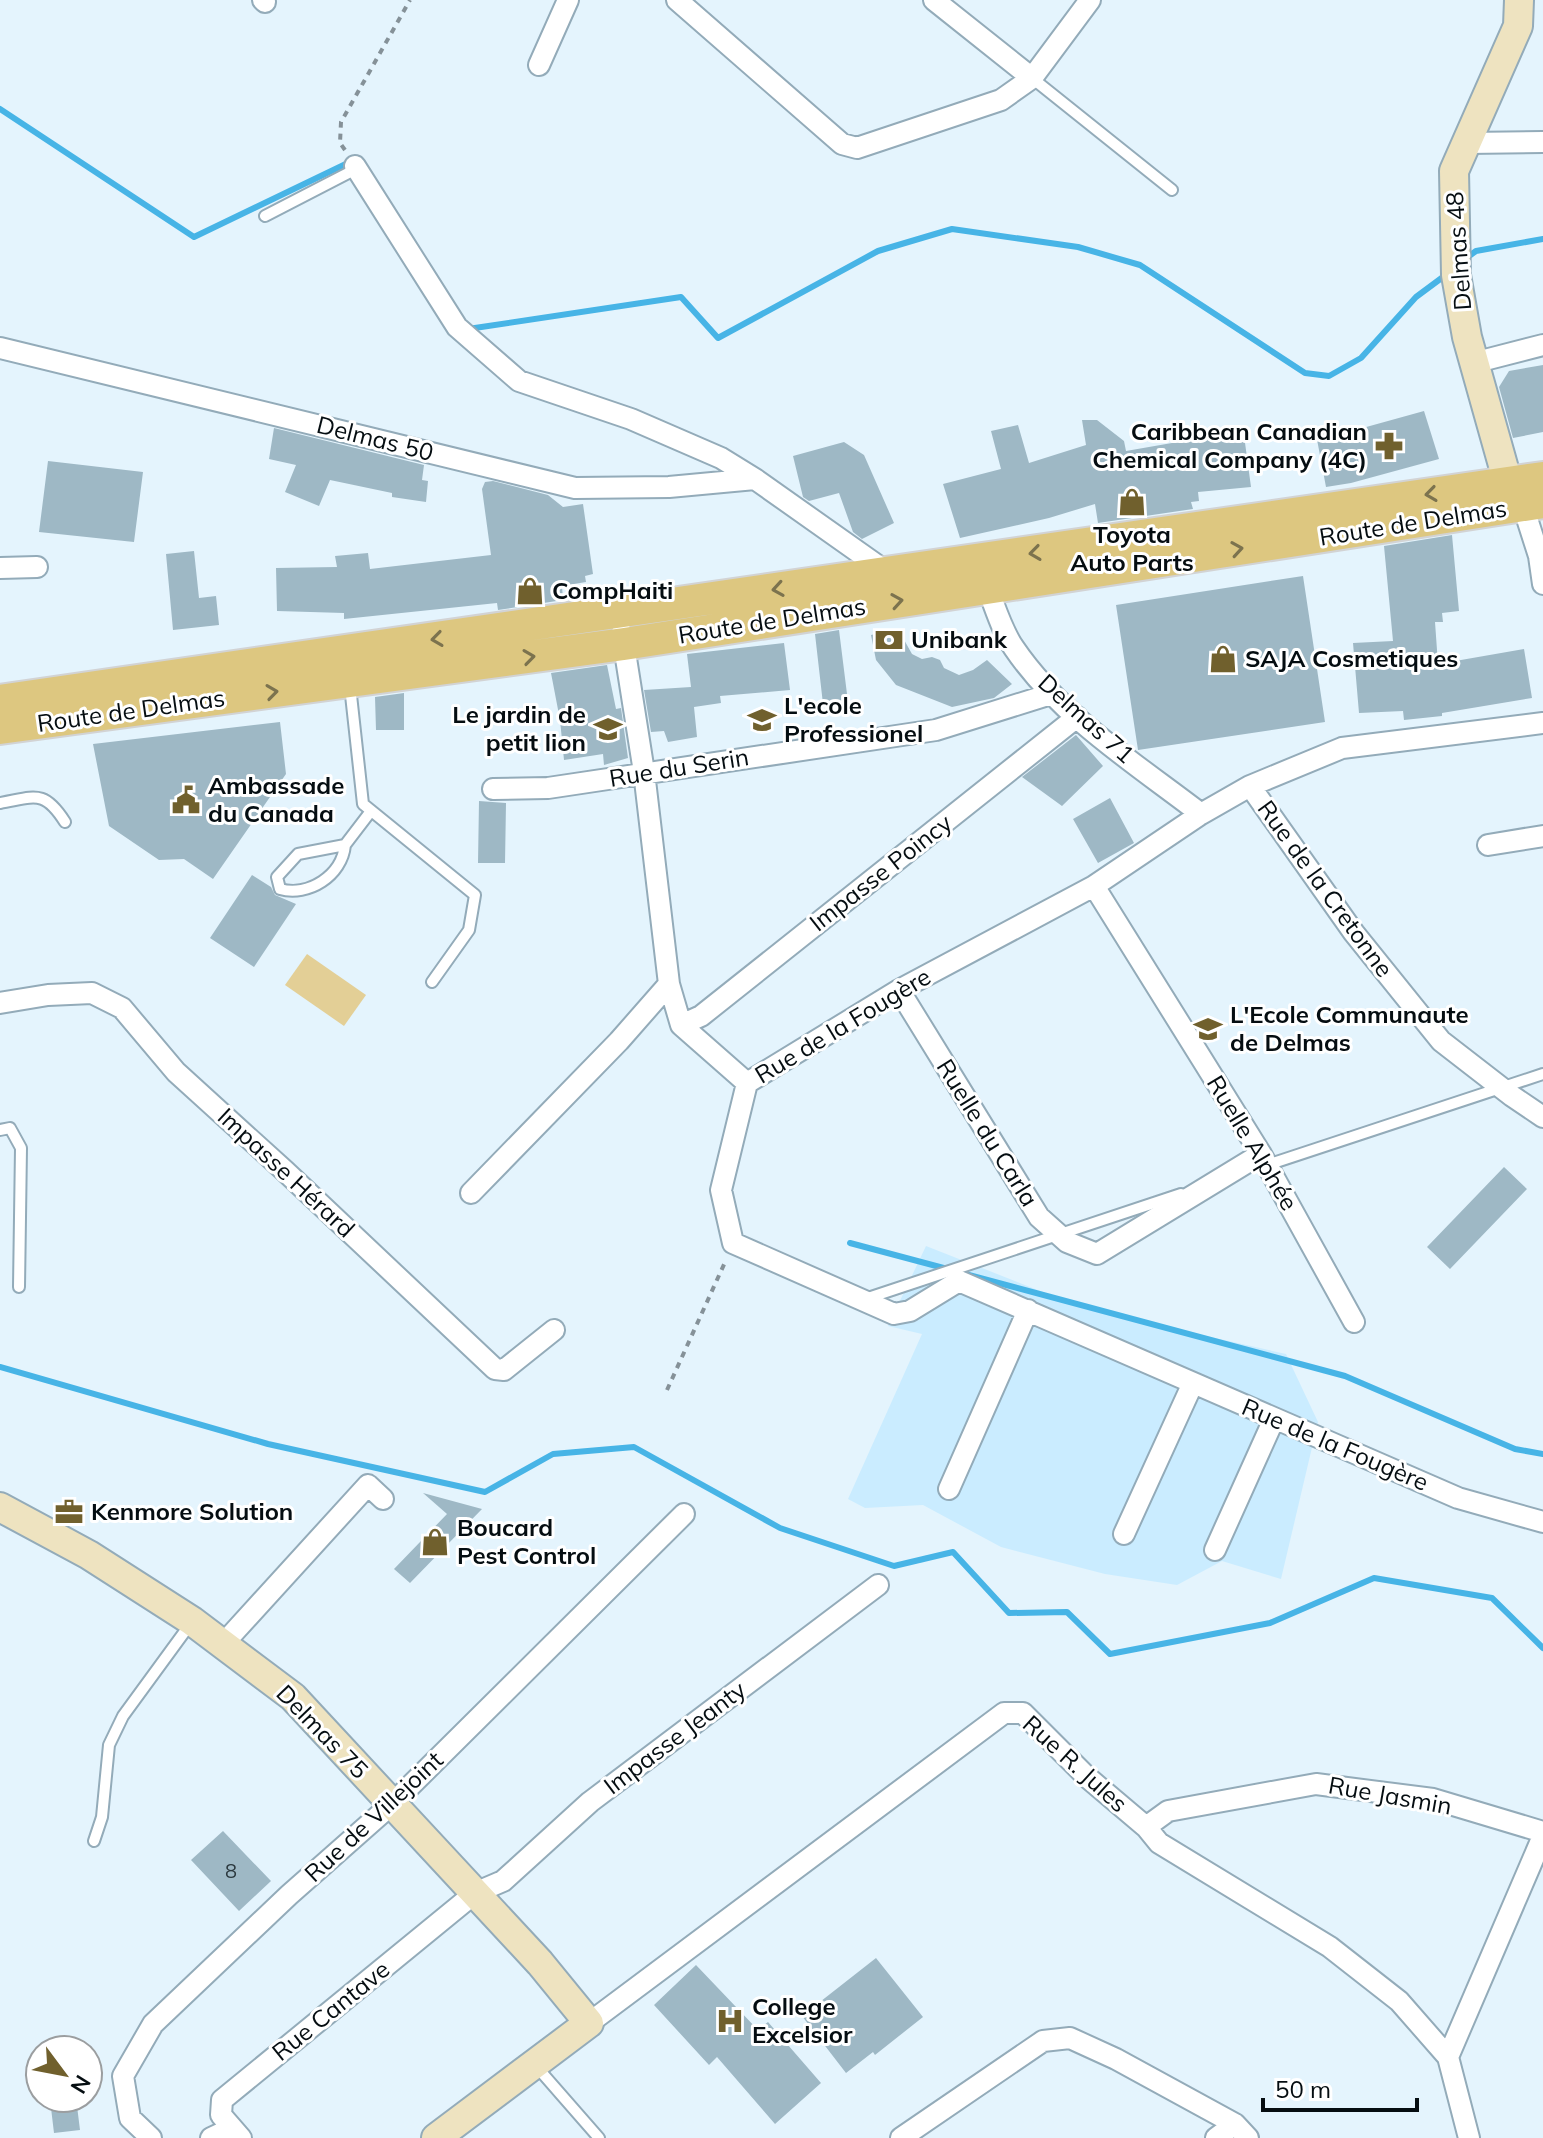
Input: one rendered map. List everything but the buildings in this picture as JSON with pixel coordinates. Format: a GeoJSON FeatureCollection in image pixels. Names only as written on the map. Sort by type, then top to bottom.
{"type":"FeatureCollection","features":[{"type":"Feature","properties":{"kind":"main road","name":"Route de Delmas"},"geometry":{"type":"LineString","coordinates":[[0,728],[348,667],[1525,497],[1543,478]]}},
{"type":"Feature","properties":{"kind":"main road","name":"Route de Delmas"},"geometry":{"type":"LineString","coordinates":[[622,629],[888,573],[982,574]]}},
{"type":"Feature","properties":{"kind":"main road","name":"Route de Delmas"},"geometry":{"type":"LineString","coordinates":[[0,701],[348,667]]}},
{"type":"Feature","properties":{"kind":"street"},"geometry":{"type":"LineString","coordinates":[[539,65],[568,0]]}},
{"type":"Feature","properties":{"kind":"street"},"geometry":{"type":"LineString","coordinates":[[677,0],[842,144],[857,148],[1001,100],[1032,78],[1090,0]]}},
{"type":"Feature","properties":{"kind":"street"},"geometry":{"type":"LineString","coordinates":[[934,0],[1032,78]]}},
{"type":"Feature","properties":{"kind":"street","name":"Delmas 48"},"geometry":{"type":"LineString","coordinates":[[1519,0],[1518,26],[1454,171],[1456,275],[1470,350],[1525,497]]}},
{"type":"Feature","properties":{"kind":"street"},"geometry":{"type":"LineString","coordinates":[[1467,143],[1543,142]]}},
{"type":"Feature","properties":{"kind":"street"},"geometry":{"type":"LineString","coordinates":[[356,168],[457,327],[519,381],[631,419],[721,458],[888,573]]}},
{"type":"Feature","properties":{"kind":"street"},"geometry":{"type":"LineString","coordinates":[[1470,350],[1543,345]]}},
{"type":"Feature","properties":{"kind":"street","name":"Delmas 50"},"geometry":{"type":"LineString","coordinates":[[0,348],[575,488],[669,487],[755,479]]}},
{"type":"Feature","properties":{"kind":"street"},"geometry":{"type":"LineString","coordinates":[[1525,497],[1543,584]]}},
{"type":"Feature","properties":{"kind":"street"},"geometry":{"type":"LineString","coordinates":[[0,568],[37,567]]}},
{"type":"Feature","properties":{"kind":"street","name":"Delmas 71"},"geometry":{"type":"LineString","coordinates":[[982,574],[1012,646],[1051,694],[1201,814]]}},
{"type":"Feature","properties":{"kind":"street"},"geometry":{"type":"LineString","coordinates":[[622,629],[644,772],[669,984],[681,1025],[747,1083]]}},
{"type":"Feature","properties":{"kind":"street","name":"Rue du Serin"},"geometry":{"type":"LineString","coordinates":[[493,789],[548,788],[936,730],[1051,694]]}},
{"type":"Feature","properties":{"kind":"street","name":"Impasse Poincy"},"geometry":{"type":"LineString","coordinates":[[681,1025],[701,1016],[1077,717]]}},
{"type":"Feature","properties":{"kind":"street","name":"Rue de la Fougère"},"geometry":{"type":"LineString","coordinates":[[1543,723],[1342,748],[1250,786],[1201,814],[1094,886],[899,990],[747,1083],[721,1190],[733,1243],[894,1314],[901,1314],[959,1281],[1458,1498],[1543,1522]]}},
{"type":"Feature","properties":{"kind":"street","name":"Rue de la Cretonne"},"geometry":{"type":"LineString","coordinates":[[1250,786],[1354,933],[1441,1041],[1543,1117]]}},
{"type":"Feature","properties":{"kind":"street"},"geometry":{"type":"LineString","coordinates":[[1488,845],[1543,836]]}},
{"type":"Feature","properties":{"kind":"street","name":"Ruelle Alphée"},"geometry":{"type":"LineString","coordinates":[[1094,886],[1261,1154],[1354,1322]]}},
{"type":"Feature","properties":{"kind":"street"},"geometry":{"type":"LineString","coordinates":[[471,1193],[619,1041],[669,984]]}},
{"type":"Feature","properties":{"kind":"street","name":"Ruelle du Carla"},"geometry":{"type":"LineString","coordinates":[[899,990],[1039,1217],[1067,1242],[1097,1254],[1261,1154]]}},
{"type":"Feature","properties":{"kind":"street","name":"Impasse Hérard"},"geometry":{"type":"LineString","coordinates":[[0,1003],[48,995],[92,993],[122,1008],[176,1072],[495,1369],[504,1370],[554,1330]]}},
{"type":"Feature","properties":{"kind":"street"},"geometry":{"type":"LineString","coordinates":[[949,1489],[1028,1310]]}},
{"type":"Feature","properties":{"kind":"street"},"geometry":{"type":"LineString","coordinates":[[1124,1534],[1193,1383]]}},
{"type":"Feature","properties":{"kind":"street"},"geometry":{"type":"LineString","coordinates":[[1215,1550],[1274,1419]]}},
{"type":"Feature","properties":{"kind":"street"},"geometry":{"type":"LineString","coordinates":[[224,1643],[368,1485],[383,1499]]}},
{"type":"Feature","properties":{"kind":"street","name":"Delmas 75"},"geometry":{"type":"LineString","coordinates":[[0,1507],[89,1555],[192,1621],[293,1697],[540,1963],[589,2023]]}},
{"type":"Feature","properties":{"kind":"street","name":"Rue de Villejoint"},"geometry":{"type":"LineString","coordinates":[[151,2138],[130,2118],[123,2076],[153,2024],[289,1895],[392,1804],[684,1514]]}},
{"type":"Feature","properties":{"kind":"street","name":"Impasse Jeanty"},"geometry":{"type":"LineString","coordinates":[[475,1893],[503,1881],[590,1802],[878,1585]]}},
{"type":"Feature","properties":{"kind":"street","name":"Rue R. Jules"},"geometry":{"type":"LineString","coordinates":[[589,2023],[1004,1713],[1023,1713],[1087,1777],[1146,1827],[1159,1843],[1330,1947],[1399,2001],[1448,2057],[1469,2138]]}},
{"type":"Feature","properties":{"kind":"street","name":"Rue Jasmin"},"geometry":{"type":"LineString","coordinates":[[1146,1827],[1168,1811],[1316,1784],[1433,1799],[1543,1834]]}},
{"type":"Feature","properties":{"kind":"street"},"geometry":{"type":"LineString","coordinates":[[1448,2057],[1543,1834]]}},
{"type":"Feature","properties":{"kind":"street","name":"Rue Cantave"},"geometry":{"type":"LineString","coordinates":[[236,2133],[221,2115],[222,2100],[475,1893]]}},
{"type":"Feature","properties":{"kind":"street"},"geometry":{"type":"LineString","coordinates":[[436,2138],[589,2023]]}},
{"type":"Feature","properties":{"kind":"street"},"geometry":{"type":"LineString","coordinates":[[901,2138],[1043,2041],[1070,2038],[1116,2059],[1241,2131]]}},
{"type":"Feature","properties":{"kind":"street"},"geometry":{"type":"LineString","coordinates":[[1216,2138],[1241,2131]]}},
{"type":"Feature","properties":{"kind":"street"},"geometry":{"type":"LineString","coordinates":[[211,2138],[236,2133]]}},
{"type":"Feature","properties":{"kind":"lane"},"geometry":{"type":"LineString","coordinates":[[1032,78],[1172,190]]}},
{"type":"Feature","properties":{"kind":"lane"},"geometry":{"type":"LineString","coordinates":[[265,216],[356,168]]}},
{"type":"Feature","properties":{"kind":"lane"},"geometry":{"type":"LineString","coordinates":[[348,667],[363,804],[475,895],[469,930],[432,982]]}},
{"type":"Feature","properties":{"kind":"lane"},"geometry":{"type":"LineString","coordinates":[[0,803],[39,797],[53,803],[65,822]]}},
{"type":"Feature","properties":{"kind":"lane"},"geometry":{"type":"LineString","coordinates":[[345,845],[298,854],[277,877],[280,889],[294,893],[317,885],[333,873],[344,857],[345,845],[371,811]]}},
{"type":"Feature","properties":{"kind":"lane"},"geometry":{"type":"LineString","coordinates":[[862,1300],[1543,1074]]}},
{"type":"Feature","properties":{"kind":"lane"},"geometry":{"type":"LineString","coordinates":[[0,1130],[10,1128],[21,1148],[19,1287]]}},
{"type":"Feature","properties":{"kind":"lane"},"geometry":{"type":"LineString","coordinates":[[94,1841],[102,1817],[109,1745],[123,1716],[192,1621]]}},
{"type":"Feature","properties":{"kind":"lane"},"geometry":{"type":"LineString","coordinates":[[535,2065],[599,2138]]}},
{"type":"Feature","properties":{"kind":"path"},"geometry":{"type":"LineString","coordinates":[[340,143],[341,122],[410,0]]}},
{"type":"Feature","properties":{"kind":"path"},"geometry":{"type":"LineString","coordinates":[[667,1390],[733,1243]]}},
{"type":"Feature","properties":{"kind":"shaded area"},"geometry":{"type":"Polygon","coordinates":[[[307,954],[366,995],[344,1026],[285,985],[307,954]]]}},
{"type":"Feature","properties":{"kind":"shaded area"},"geometry":{"type":"Polygon","coordinates":[[[926,1246],[1086,1309],[1286,1354],[1318,1422],[1281,1579],[1222,1561],[1177,1585],[1105,1574],[1001,1547],[923,1505],[865,1508],[848,1499],[922,1334],[888,1326],[926,1246]]]}},
{"type":"Feature","properties":{"kind":"waterway"},"geometry":{"type":"LineString","coordinates":[[0,109],[194,237],[352,161]]}},
{"type":"Feature","properties":{"kind":"waterway"},"geometry":{"type":"LineString","coordinates":[[468,329],[681,297],[718,338],[878,251],[952,229],[1078,247],[1140,265],[1305,373],[1329,376],[1361,358],[1416,297],[1447,274]]}},
{"type":"Feature","properties":{"kind":"waterway"},"geometry":{"type":"LineString","coordinates":[[1465,259],[1476,251],[1543,239]]}},
{"type":"Feature","properties":{"kind":"waterway"},"geometry":{"type":"LineString","coordinates":[[850,1243],[951,1270]]}},
{"type":"Feature","properties":{"kind":"waterway"},"geometry":{"type":"LineString","coordinates":[[965,1274],[1345,1376],[1515,1449],[1543,1454]]}},
{"type":"Feature","properties":{"kind":"waterway"},"geometry":{"type":"LineString","coordinates":[[0,1367],[268,1444],[485,1492],[553,1454],[634,1447],[780,1528],[894,1566],[953,1552],[1009,1613],[1067,1612],[1110,1654],[1270,1623],[1374,1578],[1492,1598],[1543,1648]]}},
{"type":"Feature","properties":{"kind":"place","name":"Caribbean Canadian Chemical Company (4C)"},"geometry":{"type":"Point","coordinates":[1389,446]}},
{"type":"Feature","properties":{"kind":"place","name":"Toyota Auto Parts"},"geometry":{"type":"Point","coordinates":[1132,502]}},
{"type":"Feature","properties":{"kind":"place","name":"CompHaiti"},"geometry":{"type":"Point","coordinates":[530,591]}},
{"type":"Feature","properties":{"kind":"place","name":"Unibank"},"geometry":{"type":"Point","coordinates":[889,640]}},
{"type":"Feature","properties":{"kind":"place","name":"SAJA Cosmetiques"},"geometry":{"type":"Point","coordinates":[1223,659]}},
{"type":"Feature","properties":{"kind":"place","name":"L'ecole Professionel"},"geometry":{"type":"Point","coordinates":[762,720]}},
{"type":"Feature","properties":{"kind":"place","name":"Le jardin de petit lion"},"geometry":{"type":"Point","coordinates":[608,729]}},
{"type":"Feature","properties":{"kind":"place","name":"Ambassade du Canada"},"geometry":{"type":"Point","coordinates":[186,800]}},
{"type":"Feature","properties":{"kind":"place","name":"L'Ecole Communaute de Delmas"},"geometry":{"type":"Point","coordinates":[1208,1029]}},
{"type":"Feature","properties":{"kind":"place","name":"Kenmore Solution"},"geometry":{"type":"Point","coordinates":[69,1512]}},
{"type":"Feature","properties":{"kind":"place","name":"Boucard Pest Control"},"geometry":{"type":"Point","coordinates":[435,1542]}},
{"type":"Feature","properties":{"kind":"place","name":"College Excelsior"},"geometry":{"type":"Point","coordinates":[730,2021]}}]}
